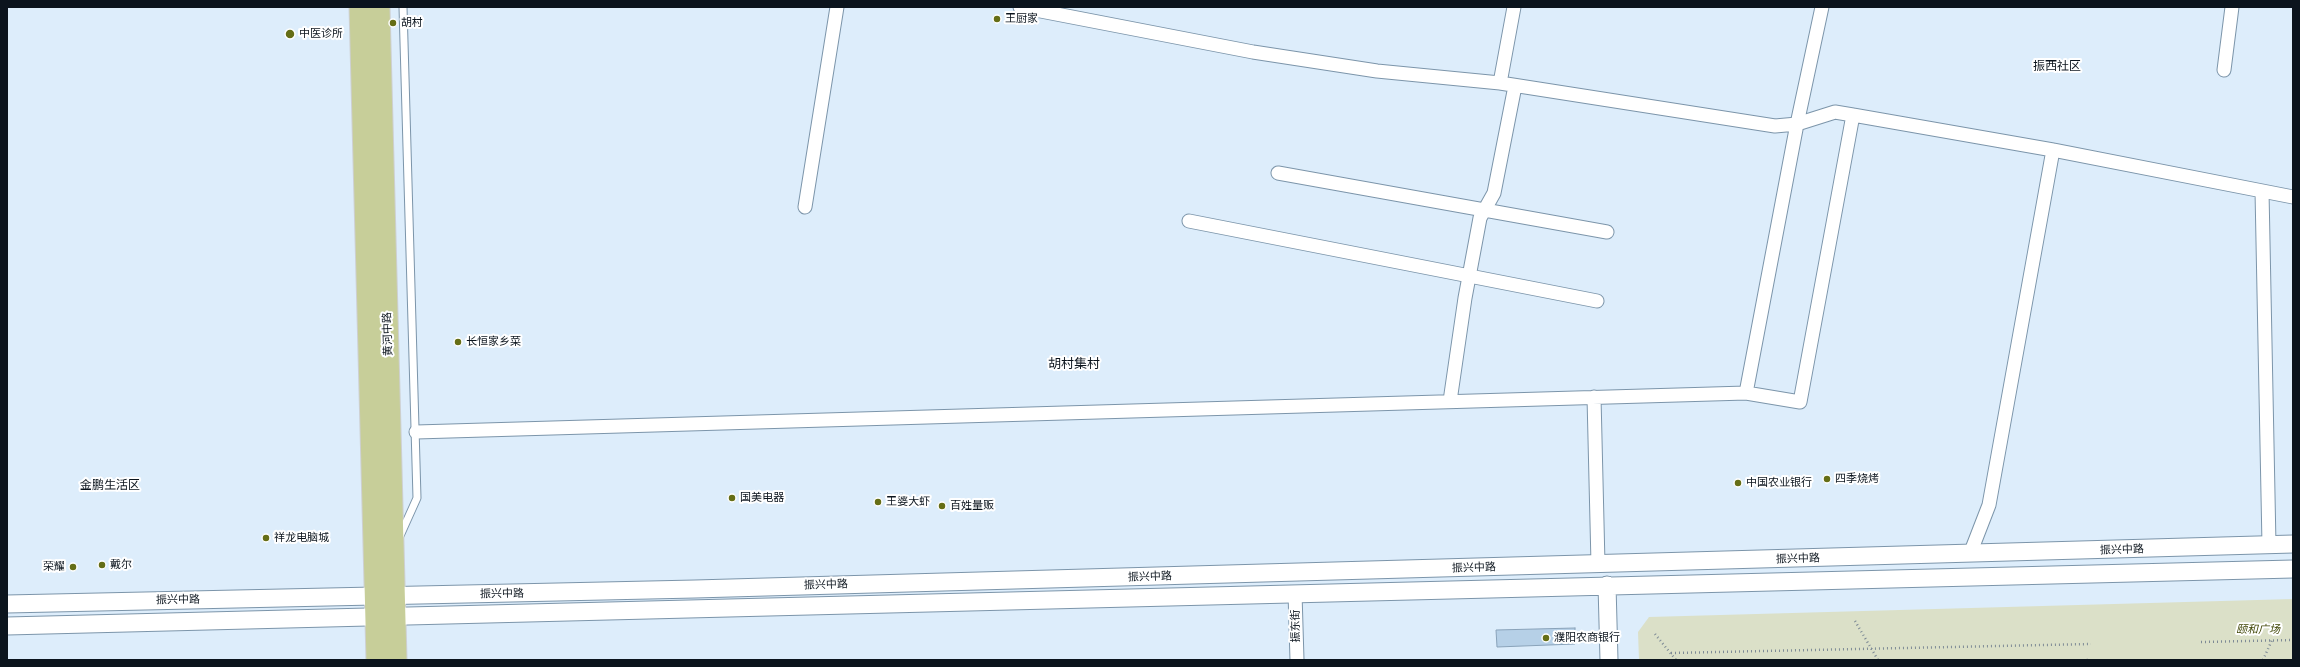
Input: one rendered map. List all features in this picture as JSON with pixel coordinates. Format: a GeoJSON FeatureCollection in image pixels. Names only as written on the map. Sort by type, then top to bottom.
{"type":"FeatureCollection","features":[{"type":"Feature","properties":{"kind":"main road","name":"黄河中路"},"geometry":{"type":"LineString","coordinates":[[360,7],[385,606],[396,660]]}},
{"type":"Feature","properties":{"kind":"main road","name":"黄河中路"},"geometry":{"type":"LineString","coordinates":[[377,660],[393,551],[379,7]]}},
{"type":"Feature","properties":{"kind":"street"},"geometry":{"type":"LineString","coordinates":[[805,207],[837,7]]}},
{"type":"Feature","properties":{"kind":"street"},"geometry":{"type":"LineString","coordinates":[[1020,7],[1253,52],[1378,71],[1500,83],[1775,126],[1797,124],[1835,112],[2053,150],[2293,197]]}},
{"type":"Feature","properties":{"kind":"street"},"geometry":{"type":"LineString","coordinates":[[1500,83],[1514,7]]}},
{"type":"Feature","properties":{"kind":"street"},"geometry":{"type":"LineString","coordinates":[[1746,393],[1797,124],[1822,7]]}},
{"type":"Feature","properties":{"kind":"street"},"geometry":{"type":"LineString","coordinates":[[2224,70],[2232,7]]}},
{"type":"Feature","properties":{"kind":"street"},"geometry":{"type":"LineString","coordinates":[[1450,401],[1469,276],[1480,218],[1494,193],[1516,86]]}},
{"type":"Feature","properties":{"kind":"street"},"geometry":{"type":"LineString","coordinates":[[416,432],[1746,393],[1800,402],[1853,115]]}},
{"type":"Feature","properties":{"kind":"street"},"geometry":{"type":"LineString","coordinates":[[1970,554],[1990,505],[2053,150]]}},
{"type":"Feature","properties":{"kind":"street"},"geometry":{"type":"LineString","coordinates":[[1278,173],[1607,232]]}},
{"type":"Feature","properties":{"kind":"street"},"geometry":{"type":"LineString","coordinates":[[2262,191],[2270,545]]}},
{"type":"Feature","properties":{"kind":"street"},"geometry":{"type":"LineString","coordinates":[[1189,221],[1597,301]]}},
{"type":"Feature","properties":{"kind":"street"},"geometry":{"type":"LineString","coordinates":[[1594,397],[1598,564]]}},
{"type":"Feature","properties":{"kind":"street","name":"振兴中路"},"geometry":{"type":"LineString","coordinates":[[7,626],[385,606],[1598,564],[2293,544]]}},
{"type":"Feature","properties":{"kind":"street","name":"振兴中路"},"geometry":{"type":"LineString","coordinates":[[7,604],[385,606],[1296,593],[2293,569]]}},
{"type":"Feature","properties":{"kind":"street"},"geometry":{"type":"LineString","coordinates":[[1607,585],[1609,660]]}},
{"type":"Feature","properties":{"kind":"street","name":"振东街"},"geometry":{"type":"LineString","coordinates":[[1296,593],[1297,660]]}},
{"type":"Feature","properties":{"kind":"lane"},"geometry":{"type":"LineString","coordinates":[[393,551],[417,498],[403,7]]}},
{"type":"Feature","properties":{"kind":"path"},"geometry":{"type":"LineString","coordinates":[[1855,621],[1870,649],[1878,660]]}},
{"type":"Feature","properties":{"kind":"path"},"geometry":{"type":"LineString","coordinates":[[1655,634],[1676,660]]}},
{"type":"Feature","properties":{"kind":"path"},"geometry":{"type":"LineString","coordinates":[[2263,660],[2272,640]]}},
{"type":"Feature","properties":{"kind":"path"},"geometry":{"type":"LineString","coordinates":[[2201,642],[2293,640]]}},
{"type":"Feature","properties":{"kind":"path"},"geometry":{"type":"LineString","coordinates":[[1671,653],[2091,644]]}},
{"type":"Feature","properties":{"kind":"green space","name":"颐和广场"},"geometry":{"type":"Polygon","coordinates":[[[2293,599],[2293,660],[1639,660],[1638,632],[1649,617],[2293,599]]]}},
{"type":"Feature","properties":{"kind":"building"},"geometry":{"type":"Polygon","coordinates":[[[1575,628],[1575,644],[1497,647],[1496,630],[1575,628]]]}},
{"type":"Feature","properties":{"kind":"place","name":"王厨家"},"geometry":{"type":"Point","coordinates":[997,19]}},
{"type":"Feature","properties":{"kind":"place","name":"胡村"},"geometry":{"type":"Point","coordinates":[393,23]}},
{"type":"Feature","properties":{"kind":"place","name":"中医诊所"},"geometry":{"type":"Point","coordinates":[290,34]}},
{"type":"Feature","properties":{"kind":"place","name":"长恒家乡菜"},"geometry":{"type":"Point","coordinates":[458,342]}},
{"type":"Feature","properties":{"kind":"place","name":"四季烧烤"},"geometry":{"type":"Point","coordinates":[1827,479]}},
{"type":"Feature","properties":{"kind":"place","name":"中国农业银行"},"geometry":{"type":"Point","coordinates":[1738,483]}},
{"type":"Feature","properties":{"kind":"place","name":"国美电器"},"geometry":{"type":"Point","coordinates":[732,498]}},
{"type":"Feature","properties":{"kind":"place","name":"王婆大虾"},"geometry":{"type":"Point","coordinates":[878,502]}},
{"type":"Feature","properties":{"kind":"place","name":"百姓量贩"},"geometry":{"type":"Point","coordinates":[942,506]}},
{"type":"Feature","properties":{"kind":"place","name":"祥龙电脑城"},"geometry":{"type":"Point","coordinates":[266,538]}},
{"type":"Feature","properties":{"kind":"place","name":"戴尔"},"geometry":{"type":"Point","coordinates":[102,565]}},
{"type":"Feature","properties":{"kind":"place","name":"荣耀"},"geometry":{"type":"Point","coordinates":[73,567]}},
{"type":"Feature","properties":{"kind":"place","name":"濮阳农商银行"},"geometry":{"type":"Point","coordinates":[1546,638]}},
{"type":"Feature","properties":{"kind":"district","name":"振西社区"},"geometry":{"type":"Point","coordinates":[2057,67]}},
{"type":"Feature","properties":{"kind":"district","name":"胡村集村"},"geometry":{"type":"Point","coordinates":[1074,364]}},
{"type":"Feature","properties":{"kind":"district","name":"金鹏生活区"},"geometry":{"type":"Point","coordinates":[110,486]}}]}
